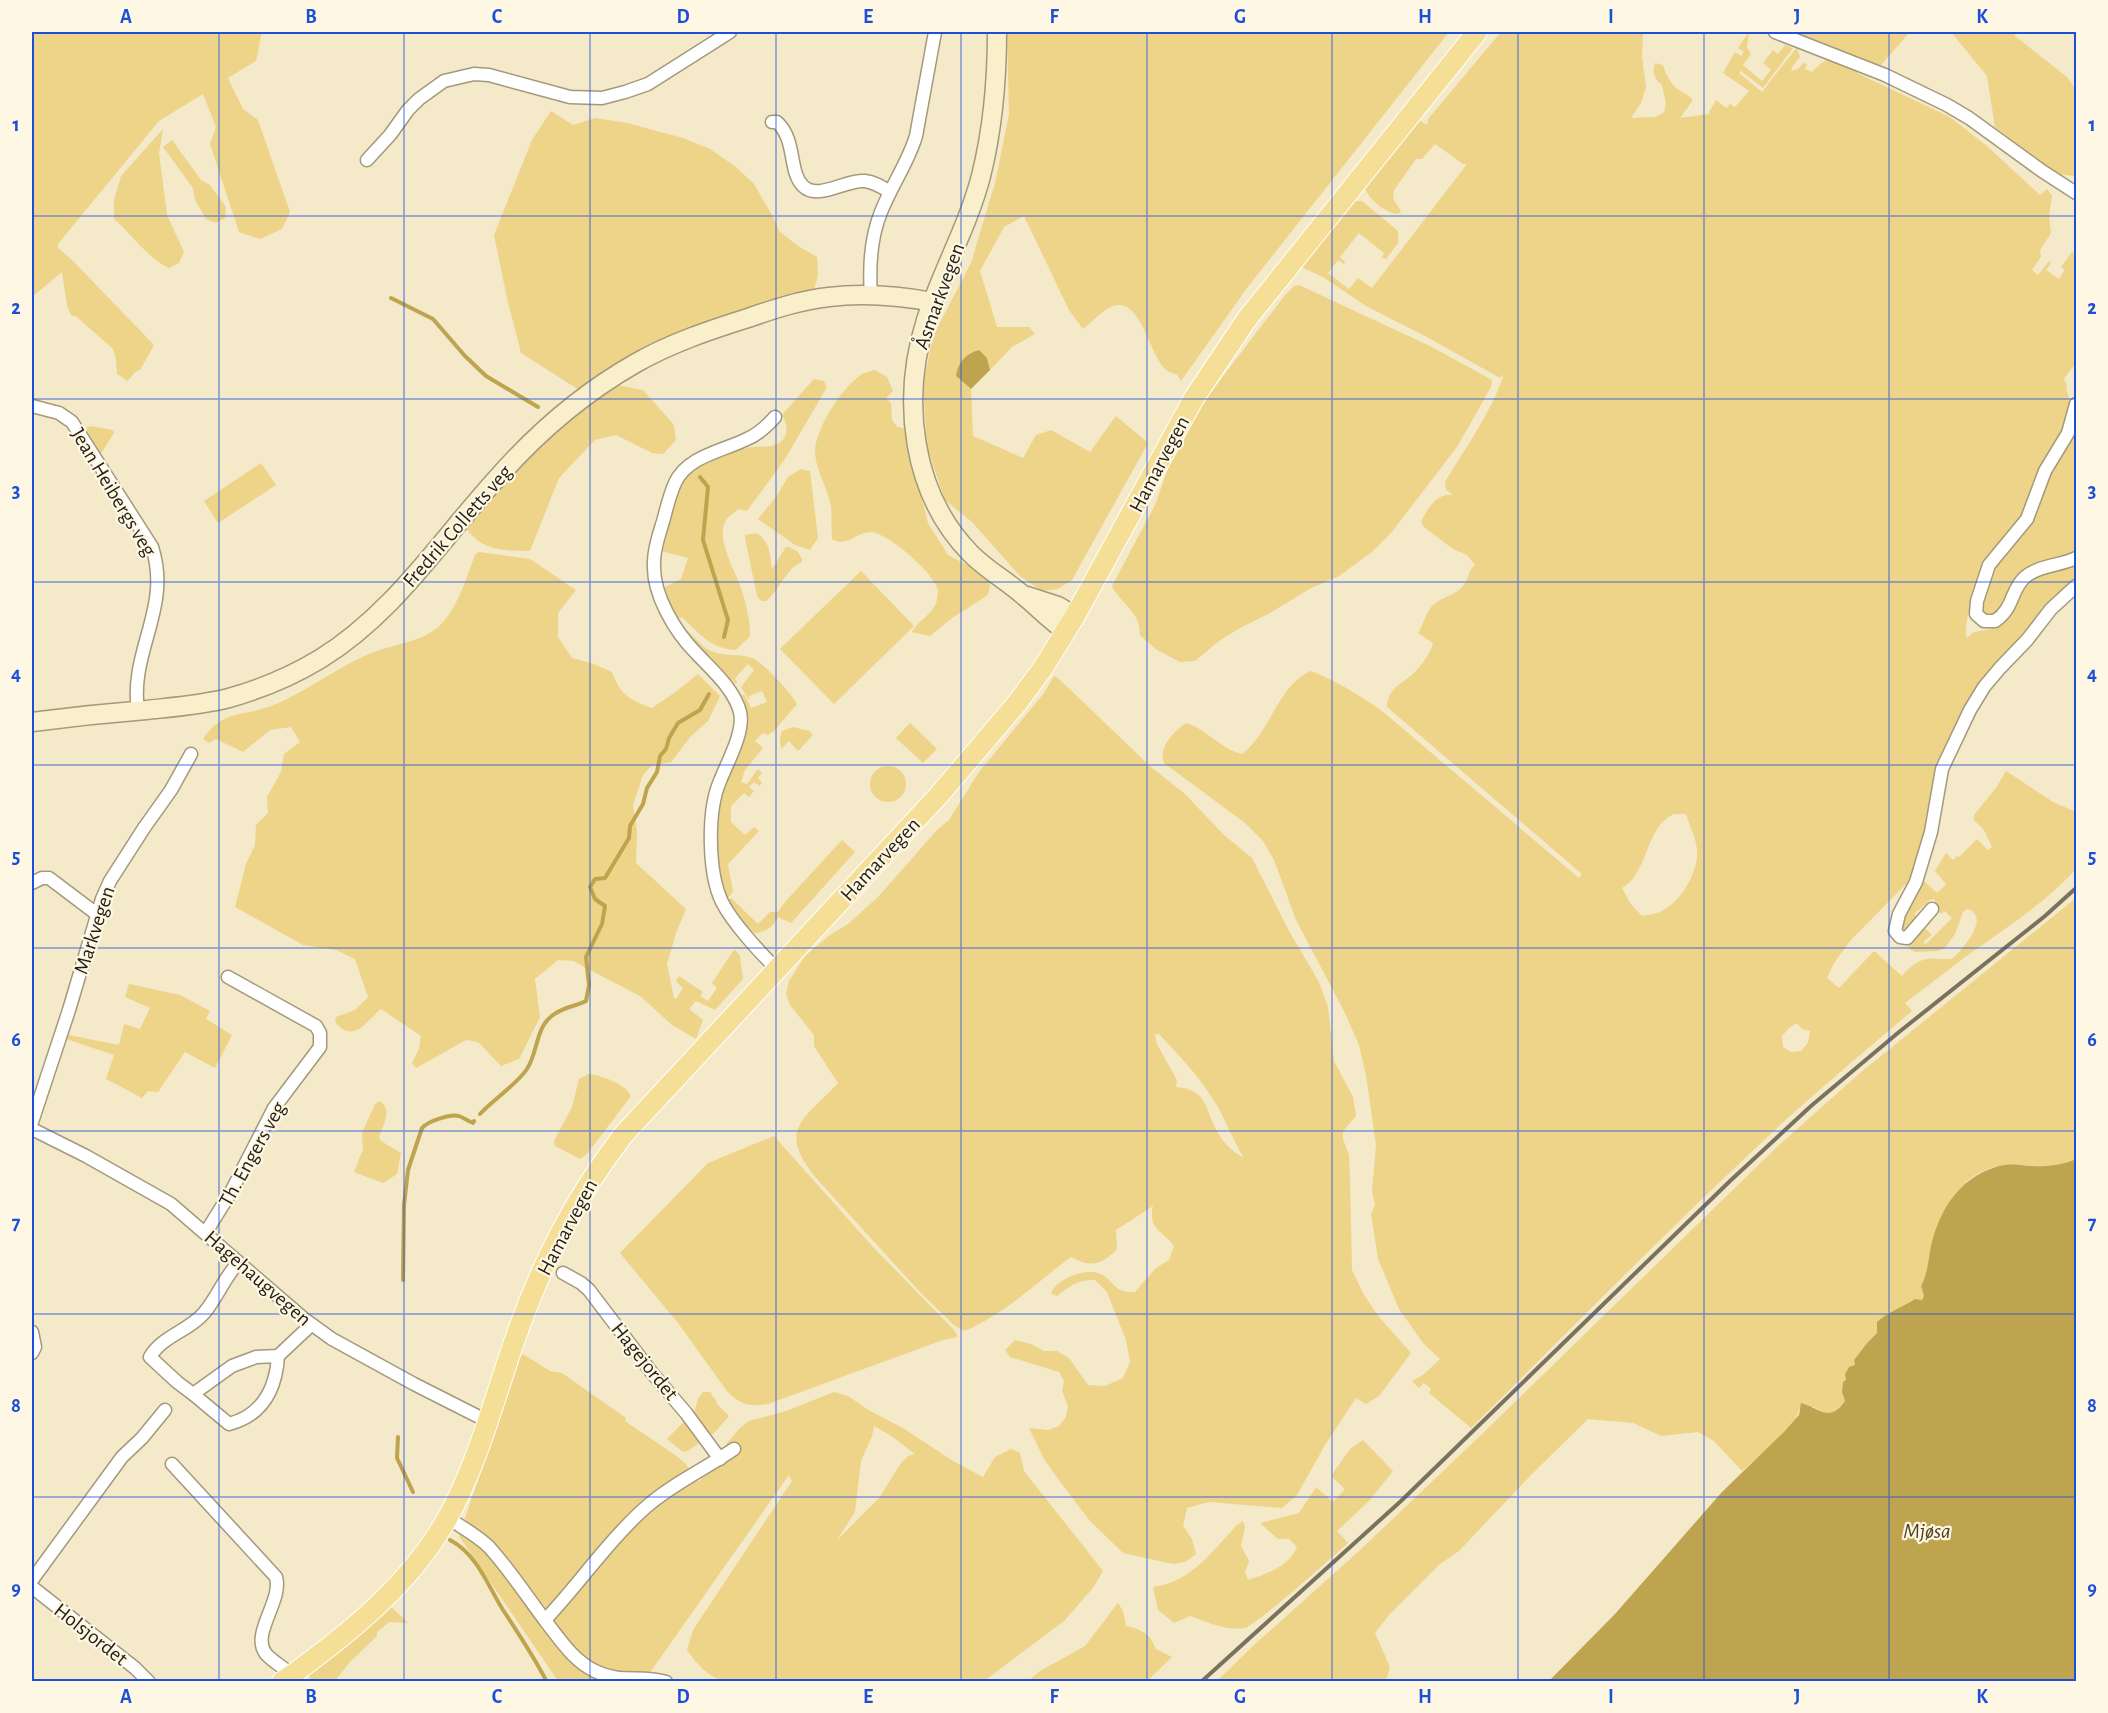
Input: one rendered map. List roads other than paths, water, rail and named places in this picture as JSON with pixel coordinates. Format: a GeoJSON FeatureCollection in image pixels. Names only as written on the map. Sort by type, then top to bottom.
{"type":"FeatureCollection","features":[{"type":"Feature","properties":{"kind":"main road","name":"Hamarvegen"},"geometry":{"type":"LineString","coordinates":[[290,1679],[380,1603],[422,1556],[447,1518],[461,1492],[541,1272],[587,1184],[624,1134],[939,795],[989,738],[1043,668],[1070,624],[1194,398],[1247,319],[1477,32]]}},
{"type":"Feature","properties":{"kind":"street"},"geometry":{"type":"LineString","coordinates":[[367,160],[419,99],[444,81],[474,74],[489,75],[560,95],[602,98],[648,84],[730,32]]}},
{"type":"Feature","properties":{"kind":"street"},"geometry":{"type":"LineString","coordinates":[[871,295],[871,256],[874,235],[880,213],[911,153],[935,32]]}},
{"type":"Feature","properties":{"kind":"street","name":"Åsmarkvegen"},"geometry":{"type":"LineString","coordinates":[[997,32],[993,121],[981,177],[964,228],[926,320],[915,362],[912,401],[914,430],[928,485],[947,525],[971,554],[1024,596],[1050,621],[1070,624]]}},
{"type":"Feature","properties":{"kind":"street"},"geometry":{"type":"LineString","coordinates":[[1775,32],[1885,75],[1947,105],[2076,193]]}},
{"type":"Feature","properties":{"kind":"street"},"geometry":{"type":"LineString","coordinates":[[772,122],[777,122],[784,129],[791,148],[797,178],[802,186],[819,191],[847,182],[865,181],[890,192]]}},
{"type":"Feature","properties":{"kind":"street","name":"Fredrik Colletts veg"},"geometry":{"type":"LineString","coordinates":[[32,722],[213,702],[288,676],[313,663],[371,621],[395,597],[501,473],[575,404],[637,363],[678,343],[765,312],[829,296],[871,295],[933,302]]}},
{"type":"Feature","properties":{"kind":"street","name":"Fredrik Colletts veg"},"geometry":{"type":"LineString","coordinates":[[871,295],[926,320]]}},
{"type":"Feature","properties":{"kind":"street"},"geometry":{"type":"LineString","coordinates":[[2076,404],[2068,433],[2045,471],[2027,519],[1989,565],[1977,601],[1976,614],[1984,621],[1995,621],[2006,613],[2015,590],[2026,576],[2042,568],[2076,558]]}},
{"type":"Feature","properties":{"kind":"street","name":"Jean Heibergs veg"},"geometry":{"type":"LineString","coordinates":[[32,406],[52,410],[72,422],[152,547],[157,564],[158,590],[135,689],[138,711]]}},
{"type":"Feature","properties":{"kind":"street"},"geometry":{"type":"LineString","coordinates":[[775,417],[764,429],[749,439],[701,458],[681,473],[675,481],[671,494],[653,564],[661,597],[673,626],[733,695],[740,712],[740,730],[716,790],[714,801],[712,831],[714,870],[717,889],[730,915],[777,969]]}},
{"type":"Feature","properties":{"kind":"street"},"geometry":{"type":"LineString","coordinates":[[1932,909],[1907,938],[1900,937],[1895,931],[1899,914],[1916,882],[1929,840],[1942,770],[1970,710],[1984,687],[2027,640],[2051,609],[2076,586]]}},
{"type":"Feature","properties":{"kind":"street","name":"Markvegen"},"geometry":{"type":"LineString","coordinates":[[32,1122],[102,899],[116,871],[176,783],[191,754]]}},
{"type":"Feature","properties":{"kind":"street"},"geometry":{"type":"LineString","coordinates":[[32,883],[42,878],[49,878],[98,915]]}},
{"type":"Feature","properties":{"kind":"street","name":"Th. Engers veg"},"geometry":{"type":"LineString","coordinates":[[206,1232],[231,1192],[274,1108],[320,1047],[320,1033],[316,1026],[228,977]]}},
{"type":"Feature","properties":{"kind":"street","name":"Hagehaugvegen"},"geometry":{"type":"LineString","coordinates":[[32,1130],[86,1156],[166,1201],[206,1232],[238,1263],[311,1324],[362,1356],[487,1421]]}},
{"type":"Feature","properties":{"kind":"street"},"geometry":{"type":"LineString","coordinates":[[238,1263],[204,1313],[162,1342],[150,1357],[177,1382],[229,1424],[246,1418],[255,1413],[268,1394],[274,1380],[278,1356],[311,1324]]}},
{"type":"Feature","properties":{"kind":"street","name":"Hagejordet"},"geometry":{"type":"LineString","coordinates":[[562,1273],[582,1283],[589,1290],[720,1459]]}},
{"type":"Feature","properties":{"kind":"street"},"geometry":{"type":"LineString","coordinates":[[32,1332],[35,1347],[32,1353]]}},
{"type":"Feature","properties":{"kind":"street"},"geometry":{"type":"LineString","coordinates":[[193,1394],[232,1366],[256,1357],[278,1356]]}},
{"type":"Feature","properties":{"kind":"street"},"geometry":{"type":"LineString","coordinates":[[32,1580],[122,1457],[142,1438],[165,1410]]}},
{"type":"Feature","properties":{"kind":"street"},"geometry":{"type":"LineString","coordinates":[[545,1620],[646,1506],[734,1449]]}},
{"type":"Feature","properties":{"kind":"street","name":"Hamarvegen"},"geometry":{"type":"LineString","coordinates":[[172,1464],[276,1577],[277,1592],[263,1631],[262,1647],[290,1679]]}},
{"type":"Feature","properties":{"kind":"street"},"geometry":{"type":"LineString","coordinates":[[447,1518],[488,1546],[577,1660],[592,1670],[620,1679],[652,1678],[666,1682]]}},
{"type":"Feature","properties":{"kind":"street","name":"Holsjordet"},"geometry":{"type":"LineString","coordinates":[[32,1587],[135,1668],[149,1682]]}},
{"type":"Feature","properties":{"kind":"water"},"geometry":{"type":"Polygon","coordinates":[[[979,350],[987,358],[990,370],[971,389],[956,376],[957,371],[963,359],[979,350]]]}},
{"type":"Feature","properties":{"kind":"water","name":"Mjøsa"},"geometry":{"type":"Polygon","coordinates":[[[2076,1159],[2076,1681],[1549,1681],[1615,1614],[1722,1492],[1784,1432],[1799,1415],[1801,1403],[1830,1413],[1840,1408],[1845,1401],[1842,1392],[1843,1382],[1846,1380],[1845,1374],[1849,1367],[1855,1365],[1854,1360],[1877,1333],[1877,1322],[1915,1299],[1922,1300],[1924,1296],[1921,1286],[1940,1218],[1955,1194],[1965,1184],[1989,1169],[2004,1165],[2048,1166],[2076,1159]]]}},
{"type":"Feature","properties":{"kind":"waterway"},"geometry":{"type":"LineString","coordinates":[[391,298],[433,319],[486,376],[538,407]]}},
{"type":"Feature","properties":{"kind":"waterway"},"geometry":{"type":"LineString","coordinates":[[700,477],[708,487],[703,540],[728,620],[724,637]]}},
{"type":"Feature","properties":{"kind":"waterway"},"geometry":{"type":"LineString","coordinates":[[480,1114],[527,1069],[544,1024],[549,1018],[559,1011],[586,1001],[589,985],[586,957],[602,924],[605,906],[595,899],[590,887],[595,879],[605,878],[629,838],[630,826],[643,804],[647,788],[657,772],[660,756],[666,749],[669,738],[678,723],[700,710],[709,694]]}},
{"type":"Feature","properties":{"kind":"waterway"},"geometry":{"type":"LineString","coordinates":[[403,1280],[404,1205],[408,1170],[422,1128],[450,1116],[459,1116],[473,1123],[474,1121]]}},
{"type":"Feature","properties":{"kind":"waterway"},"geometry":{"type":"LineString","coordinates":[[398,1437],[397,1458],[413,1492]]}},
{"type":"Feature","properties":{"kind":"waterway"},"geometry":{"type":"LineString","coordinates":[[450,1540],[468,1553],[475,1562],[547,1682]]}},
{"type":"Feature","properties":{"kind":"railway"},"geometry":{"type":"LineString","coordinates":[[1201,1682],[1401,1501],[1730,1181],[1811,1106],[1899,1032],[2045,916],[2076,888]]}}]}
